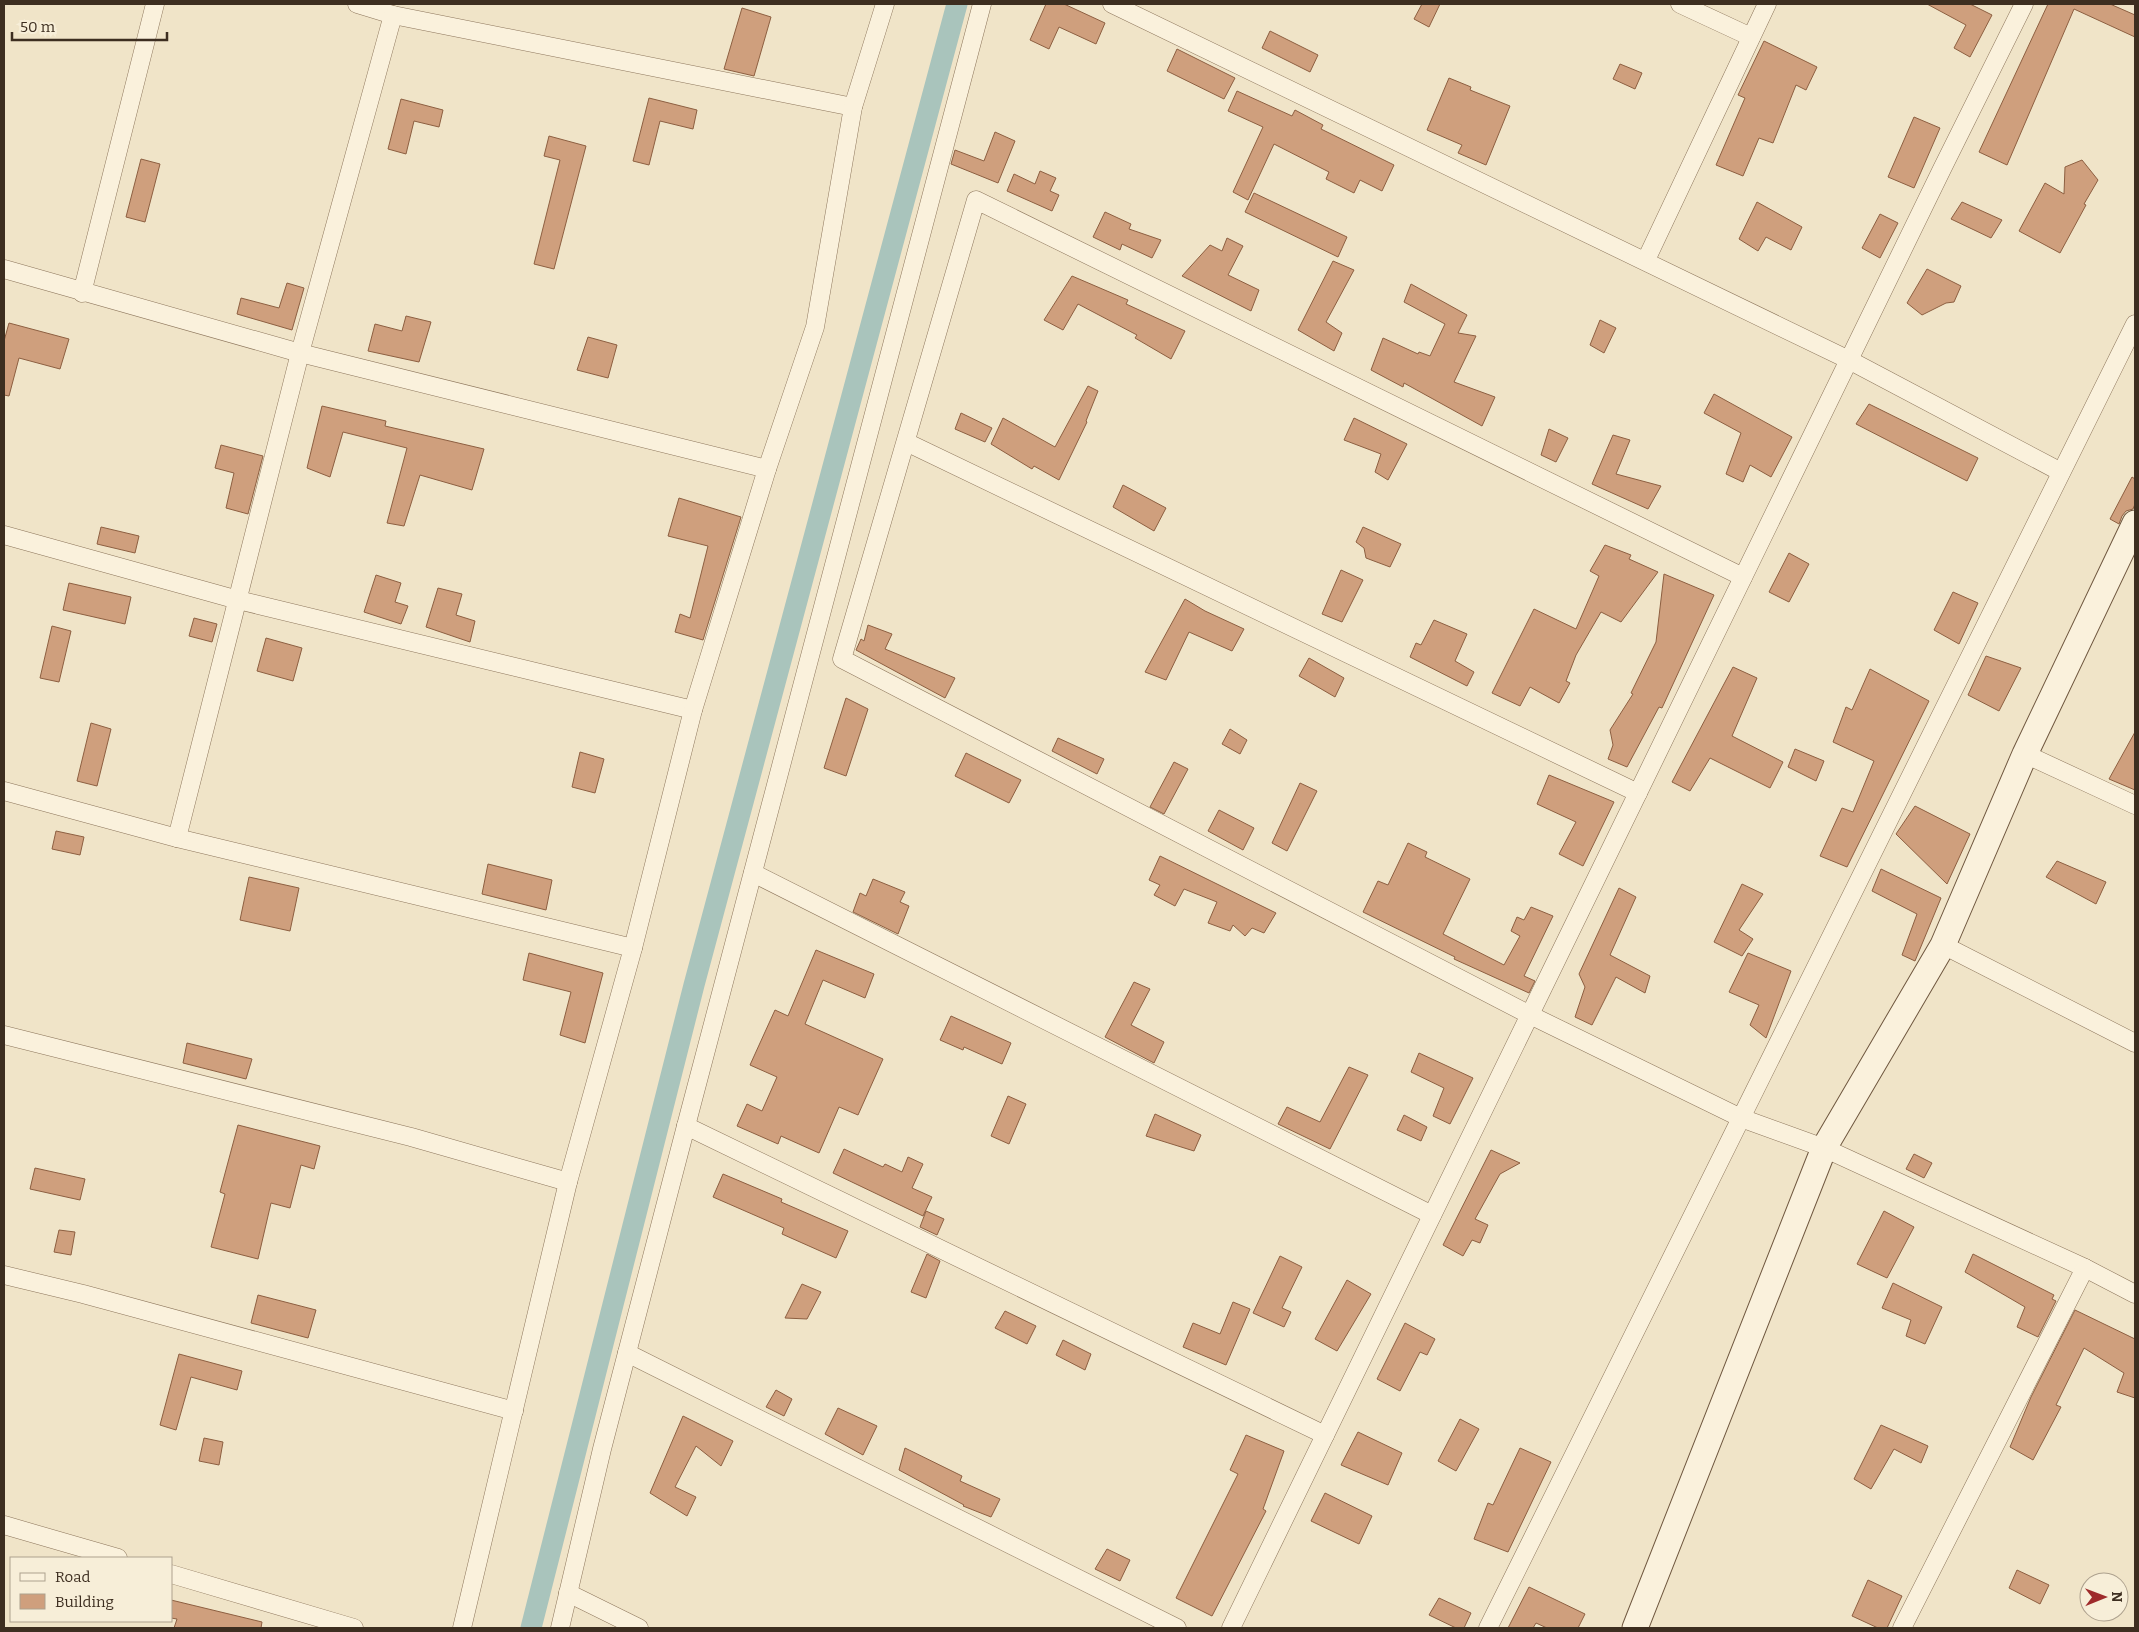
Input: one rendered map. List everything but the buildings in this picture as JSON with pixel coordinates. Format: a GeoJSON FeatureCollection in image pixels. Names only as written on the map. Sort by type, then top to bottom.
{"type":"FeatureCollection","features":[{"type":"Feature","properties":{"kind":"street"},"geometry":{"type":"LineString","coordinates":[[82,293],[156,4]]}},
{"type":"Feature","properties":{"kind":"street"},"geometry":{"type":"LineString","coordinates":[[357,4],[393,15],[853,107]]}},
{"type":"Feature","properties":{"kind":"street"},"geometry":{"type":"LineString","coordinates":[[462,1628],[568,1182],[633,948],[693,710],[767,470],[815,327],[853,107],[885,4]]}},
{"type":"Feature","properties":{"kind":"street"},"geometry":{"type":"LineString","coordinates":[[560,1628],[627,1353],[982,4]]}},
{"type":"Feature","properties":{"kind":"street"},"geometry":{"type":"LineString","coordinates":[[1112,4],[1646,260],[1849,360],[2060,472]]}},
{"type":"Feature","properties":{"kind":"street"},"geometry":{"type":"LineString","coordinates":[[1680,4],[1751,37]]}},
{"type":"Feature","properties":{"kind":"street"},"geometry":{"type":"LineString","coordinates":[[1646,260],[1767,4]]}},
{"type":"Feature","properties":{"kind":"street"},"geometry":{"type":"LineString","coordinates":[[1231,1628],[2024,4]]}},
{"type":"Feature","properties":{"kind":"street"},"geometry":{"type":"LineString","coordinates":[[177,838],[300,353],[393,15]]}},
{"type":"Feature","properties":{"kind":"street"},"geometry":{"type":"LineString","coordinates":[[1743,577],[976,200],[842,660],[1530,1015],[1741,1118],[1824,1148],[2086,1268],[2135,1294]]}},
{"type":"Feature","properties":{"kind":"street"},"geometry":{"type":"LineString","coordinates":[[4,269],[82,293],[300,353],[767,470]]}},
{"type":"Feature","properties":{"kind":"street"},"geometry":{"type":"LineString","coordinates":[[1488,1628],[2135,324]]}},
{"type":"Feature","properties":{"kind":"street"},"geometry":{"type":"LineString","coordinates":[[906,442],[1638,793]]}},
{"type":"Feature","properties":{"kind":"street"},"geometry":{"type":"LineString","coordinates":[[1635,1628],[1824,1148],[1943,946],[2025,754],[2129,549],[2135,523]]}},
{"type":"Feature","properties":{"kind":"street"},"geometry":{"type":"LineString","coordinates":[[4,535],[238,600],[693,710]]}},
{"type":"Feature","properties":{"kind":"street"},"geometry":{"type":"LineString","coordinates":[[2025,754],[2135,805]]}},
{"type":"Feature","properties":{"kind":"street"},"geometry":{"type":"LineString","coordinates":[[4,792],[177,838],[633,948]]}},
{"type":"Feature","properties":{"kind":"street"},"geometry":{"type":"LineString","coordinates":[[753,873],[1432,1215]]}},
{"type":"Feature","properties":{"kind":"street"},"geometry":{"type":"LineString","coordinates":[[1943,946],[2135,1042]]}},
{"type":"Feature","properties":{"kind":"street"},"geometry":{"type":"LineString","coordinates":[[4,1035],[411,1137],[568,1182]]}},
{"type":"Feature","properties":{"kind":"street"},"geometry":{"type":"LineString","coordinates":[[686,1126],[1325,1435]]}},
{"type":"Feature","properties":{"kind":"street"},"geometry":{"type":"LineString","coordinates":[[1902,1628],[2086,1268]]}},
{"type":"Feature","properties":{"kind":"street"},"geometry":{"type":"LineString","coordinates":[[4,1275],[139,1308],[514,1411]]}},
{"type":"Feature","properties":{"kind":"street"},"geometry":{"type":"LineString","coordinates":[[627,1353],[1177,1628]]}},
{"type":"Feature","properties":{"kind":"street"},"geometry":{"type":"LineString","coordinates":[[4,1524],[115,1557]]}},
{"type":"Feature","properties":{"kind":"street"},"geometry":{"type":"LineString","coordinates":[[172,1574],[354,1628]]}},
{"type":"Feature","properties":{"kind":"street"},"geometry":{"type":"LineString","coordinates":[[568,1593],[639,1628]]}},
{"type":"Feature","properties":{"kind":"waterway"},"geometry":{"type":"LineString","coordinates":[[531,1628],[694,985],[957,4]]}}]}
